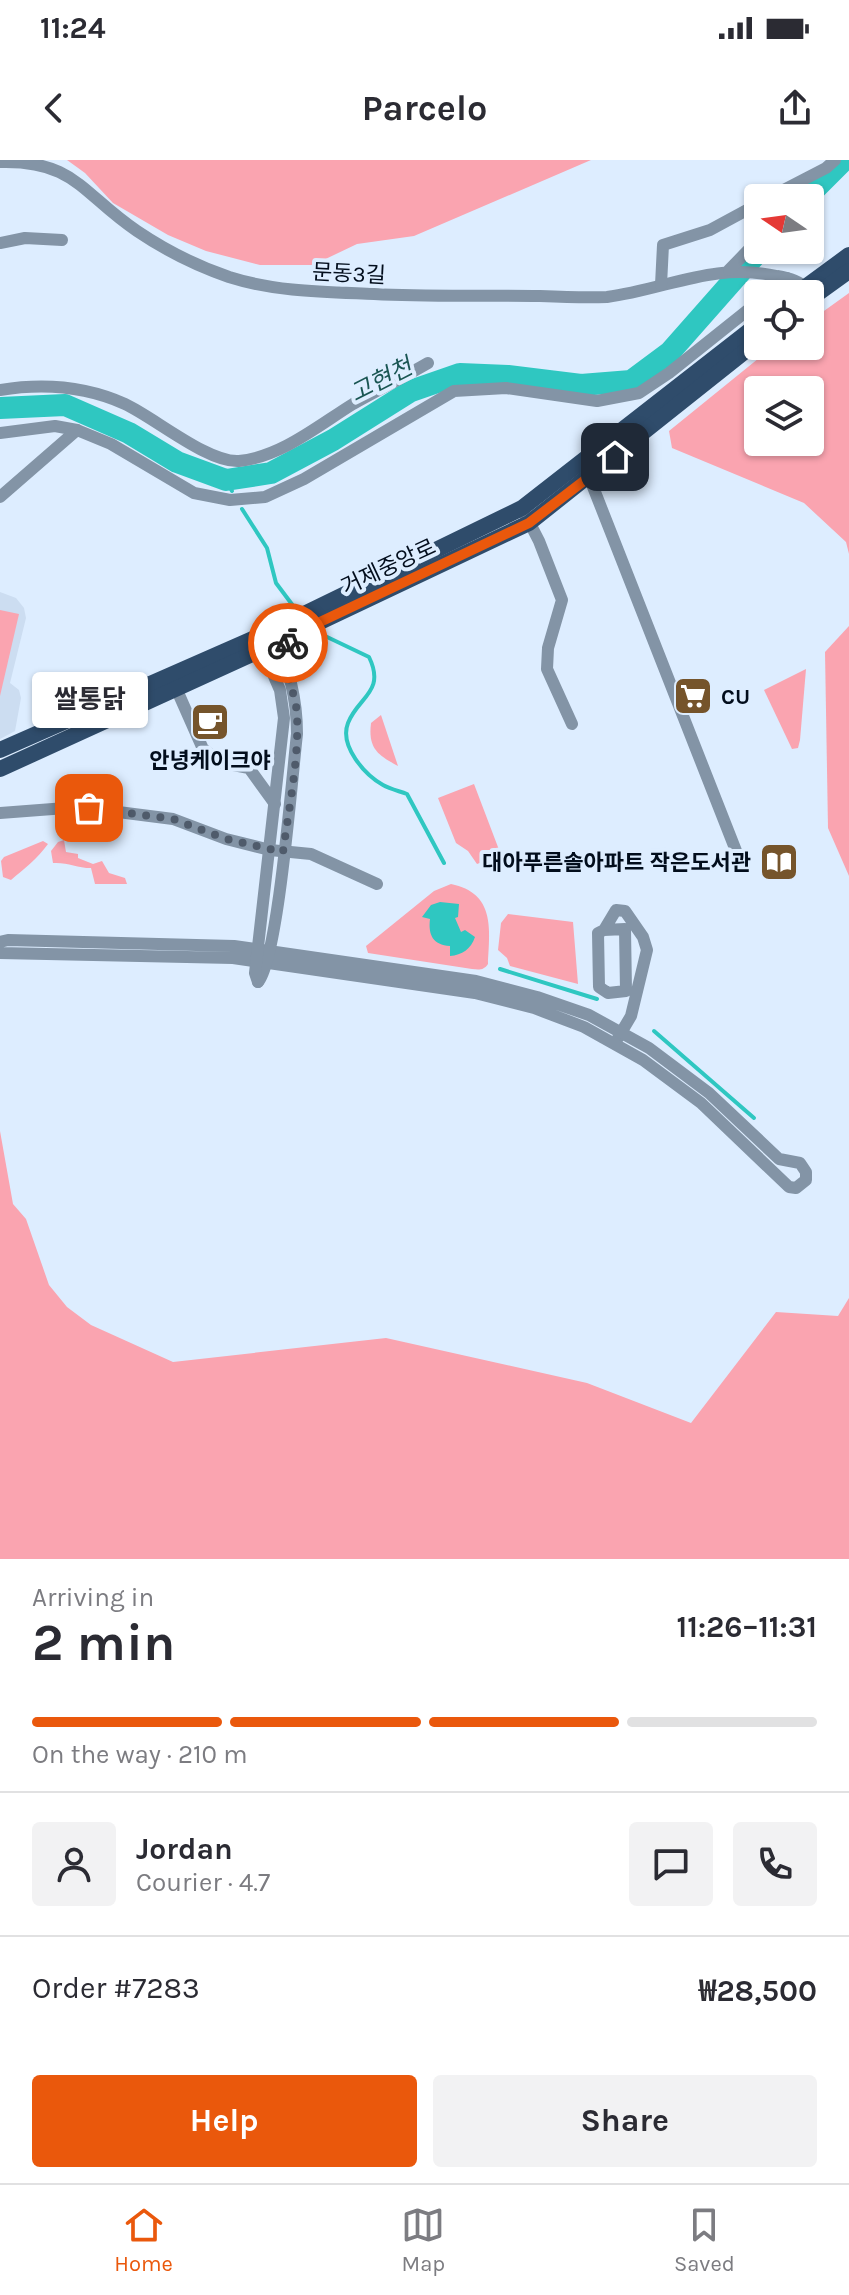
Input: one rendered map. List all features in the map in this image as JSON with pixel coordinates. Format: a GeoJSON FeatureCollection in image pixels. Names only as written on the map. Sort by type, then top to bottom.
{"type":"FeatureCollection","features":[{"type":"Feature","properties":{"kind":"main road"},"geometry":{"type":"LineString","coordinates":[[821,280],[849,255]]}},
{"type":"Feature","properties":{"kind":"main road"},"geometry":{"type":"LineString","coordinates":[[824,284],[849,271]]}},
{"type":"Feature","properties":{"kind":"main road","name":"거제중앙로"},"geometry":{"type":"LineString","coordinates":[[586,469],[744,336]]}},
{"type":"Feature","properties":{"kind":"main road","name":"거제중앙로"},"geometry":{"type":"LineString","coordinates":[[0,769],[223,667],[266,640],[301,631],[526,516],[744,351]]}},
{"type":"Feature","properties":{"kind":"main road","name":"거제중앙로"},"geometry":{"type":"LineString","coordinates":[[0,750],[266,640],[526,516]]}},
{"type":"Feature","properties":{"kind":"street"},"geometry":{"type":"LineString","coordinates":[[795,184],[835,160]]}},
{"type":"Feature","properties":{"kind":"street","name":"문동3길"},"geometry":{"type":"LineString","coordinates":[[0,162],[25,161],[52,167],[163,247],[229,277],[260,285],[303,291],[423,297],[576,298],[632,294],[729,270],[766,273],[789,280]]}},
{"type":"Feature","properties":{"kind":"street"},"geometry":{"type":"LineString","coordinates":[[661,285],[663,245],[710,230],[744,212]]}},
{"type":"Feature","properties":{"kind":"street"},"geometry":{"type":"LineString","coordinates":[[0,243],[25,238],[62,240]]}},
{"type":"Feature","properties":{"kind":"street"},"geometry":{"type":"LineString","coordinates":[[729,270],[744,254]]}},
{"type":"Feature","properties":{"kind":"street"},"geometry":{"type":"LineString","coordinates":[[0,433],[55,426],[77,430],[111,444],[194,493],[230,500],[265,497],[304,479],[454,391],[506,388],[597,401],[639,393],[744,313]]}},
{"type":"Feature","properties":{"kind":"street"},"geometry":{"type":"LineString","coordinates":[[0,390],[54,387],[89,391],[127,405],[206,451],[224,459],[239,461],[276,450],[298,439],[428,363]]}},
{"type":"Feature","properties":{"kind":"street"},"geometry":{"type":"LineString","coordinates":[[0,497],[77,430]]}},
{"type":"Feature","properties":{"kind":"street"},"geometry":{"type":"LineString","coordinates":[[586,469],[740,861]]}},
{"type":"Feature","properties":{"kind":"street"},"geometry":{"type":"LineString","coordinates":[[526,516],[562,600],[548,648],[547,669],[572,724]]}},
{"type":"Feature","properties":{"kind":"street"},"geometry":{"type":"LineString","coordinates":[[277,851],[275,804],[284,718],[278,666],[288,644],[301,631]]}},
{"type":"Feature","properties":{"kind":"street"},"geometry":{"type":"LineString","coordinates":[[262,956],[297,734],[293,683],[278,666],[266,640]]}},
{"type":"Feature","properties":{"kind":"street"},"geometry":{"type":"LineString","coordinates":[[223,667],[250,660],[278,666]]}},
{"type":"Feature","properties":{"kind":"street"},"geometry":{"type":"LineString","coordinates":[[176,688],[203,749],[223,763],[249,768],[275,804]]}},
{"type":"Feature","properties":{"kind":"street"},"geometry":{"type":"LineString","coordinates":[[0,813],[79,807],[173,819],[226,839],[277,851],[311,854],[377,884]]}},
{"type":"Feature","properties":{"kind":"street"},"geometry":{"type":"LineString","coordinates":[[604,930],[625,929],[626,991],[608,993],[599,987],[598,933],[604,930],[612,915],[621,909],[631,918],[647,944],[631,1016],[618,1039]]}},
{"type":"Feature","properties":{"kind":"street"},"geometry":{"type":"LineString","coordinates":[[2,947],[234,946],[262,956],[475,993],[534,1008],[649,1048],[709,1093],[779,1159],[800,1163],[806,1172],[802,1185],[789,1187],[701,1103],[618,1039]]}},
{"type":"Feature","properties":{"kind":"shaded area"},"geometry":{"type":"Polygon","coordinates":[[[67,160],[591,160],[414,236],[357,244],[313,265],[260,265],[206,251],[168,235],[113,203],[85,173],[67,160]]]}},
{"type":"Feature","properties":{"kind":"shaded area"},"geometry":{"type":"Polygon","coordinates":[[[849,293],[849,554],[846,542],[804,503],[672,448],[669,431],[757,360],[824,360],[824,311],[849,293]]]}},
{"type":"Feature","properties":{"kind":"shaded area"},"geometry":{"type":"Polygon","coordinates":[[[0,592],[16,598],[24,608],[26,618],[10,683],[19,690],[21,698],[15,731],[0,739],[0,592]]]}},
{"type":"Feature","properties":{"kind":"shaded area"},"geometry":{"type":"Polygon","coordinates":[[[0,610],[19,614],[0,696],[0,610]]]}},
{"type":"Feature","properties":{"kind":"shaded area"},"geometry":{"type":"Polygon","coordinates":[[[849,626],[849,876],[828,828],[825,652],[849,626]]]}},
{"type":"Feature","properties":{"kind":"shaded area"},"geometry":{"type":"Polygon","coordinates":[[[806,669],[800,740],[798,748],[792,749],[764,690],[806,669]]]}},
{"type":"Feature","properties":{"kind":"shaded area"},"geometry":{"type":"Polygon","coordinates":[[[381,715],[398,766],[379,754],[371,739],[371,723],[381,715]]]}},
{"type":"Feature","properties":{"kind":"shaded area"},"geometry":{"type":"Polygon","coordinates":[[[474,784],[501,855],[477,864],[468,851],[456,843],[438,798],[474,784]]]}},
{"type":"Feature","properties":{"kind":"shaded area"},"geometry":{"type":"Polygon","coordinates":[[[64,840],[66,852],[78,854],[78,858],[93,864],[102,861],[109,873],[125,878],[127,884],[95,884],[91,868],[53,863],[51,851],[64,840]]]}},
{"type":"Feature","properties":{"kind":"shaded area"},"geometry":{"type":"Polygon","coordinates":[[[43,841],[48,844],[31,863],[11,880],[3,877],[1,861],[4,857],[43,841]]]}},
{"type":"Feature","properties":{"kind":"shaded area"},"geometry":{"type":"Polygon","coordinates":[[[451,884],[476,895],[483,904],[489,925],[488,964],[485,967],[472,969],[368,953],[366,946],[434,891],[451,884]]]}},
{"type":"Feature","properties":{"kind":"shaded area"},"geometry":{"type":"Polygon","coordinates":[[[440,902],[459,904],[458,917],[455,918],[461,932],[465,930],[475,937],[466,951],[450,956],[450,946],[436,941],[431,934],[430,919],[422,917],[431,905],[440,902]]]}},
{"type":"Feature","properties":{"kind":"shaded area"},"geometry":{"type":"Polygon","coordinates":[[[508,914],[573,922],[578,984],[510,966],[498,950],[501,923],[508,914]]]}},
{"type":"Feature","properties":{"kind":"shaded area"},"geometry":{"type":"Polygon","coordinates":[[[0,1131],[13,1204],[26,1219],[49,1285],[67,1307],[91,1325],[173,1362],[386,1338],[587,1383],[691,1423],[776,1312],[838,1316],[849,1298],[849,1559],[0,1559],[0,1131]]]}},
{"type":"Feature","properties":{"kind":"waterway","name":"고현천"},"geometry":{"type":"LineString","coordinates":[[820,184],[844,160]]}},
{"type":"Feature","properties":{"kind":"waterway","name":"고현천"},"geometry":{"type":"LineString","coordinates":[[0,408],[65,405],[129,433],[177,462],[226,480],[271,473],[333,440],[411,391],[460,374],[581,385],[631,381],[670,352],[748,264]]}},
{"type":"Feature","properties":{"kind":"waterway"},"geometry":{"type":"LineString","coordinates":[[226,480],[232,491]]}},
{"type":"Feature","properties":{"kind":"waterway"},"geometry":{"type":"LineString","coordinates":[[242,509],[267,548],[276,583],[294,607]]}},
{"type":"Feature","properties":{"kind":"waterway"},"geometry":{"type":"LineString","coordinates":[[325,636],[369,657],[373,669],[374,678],[369,693],[348,723],[346,732],[350,750],[376,780],[407,794],[444,863]]}},
{"type":"Feature","properties":{"kind":"waterway"},"geometry":{"type":"LineString","coordinates":[[500,969],[597,999]]}},
{"type":"Feature","properties":{"kind":"waterway"},"geometry":{"type":"LineString","coordinates":[[654,1031],[754,1118]]}},
{"type":"Feature","properties":{"kind":"way so far"},"geometry":{"type":"LineString","coordinates":[[89,808],[173,819],[226,839],[283,852],[297,734],[293,683],[285,664],[284,652],[288,643]]}},
{"type":"Feature","properties":{"kind":"place","name":"CU"},"geometry":{"type":"Point","coordinates":[693,696]}},
{"type":"Feature","properties":{"kind":"place","name":"안녕케이크야"},"geometry":{"type":"Point","coordinates":[210,722]}},
{"type":"Feature","properties":{"kind":"place","name":"쌀통닭"},"geometry":{"type":"Point","coordinates":[89,808]}},
{"type":"Feature","properties":{"kind":"place","name":"대아푸른솔아파트 작은도서관"},"geometry":{"type":"Point","coordinates":[779,862]}},
{"type":"Feature","properties":{"kind":"route"},"geometry":{"type":"LineString","coordinates":[[288,643],[301,631],[529,523],[615,457]]}}]}
